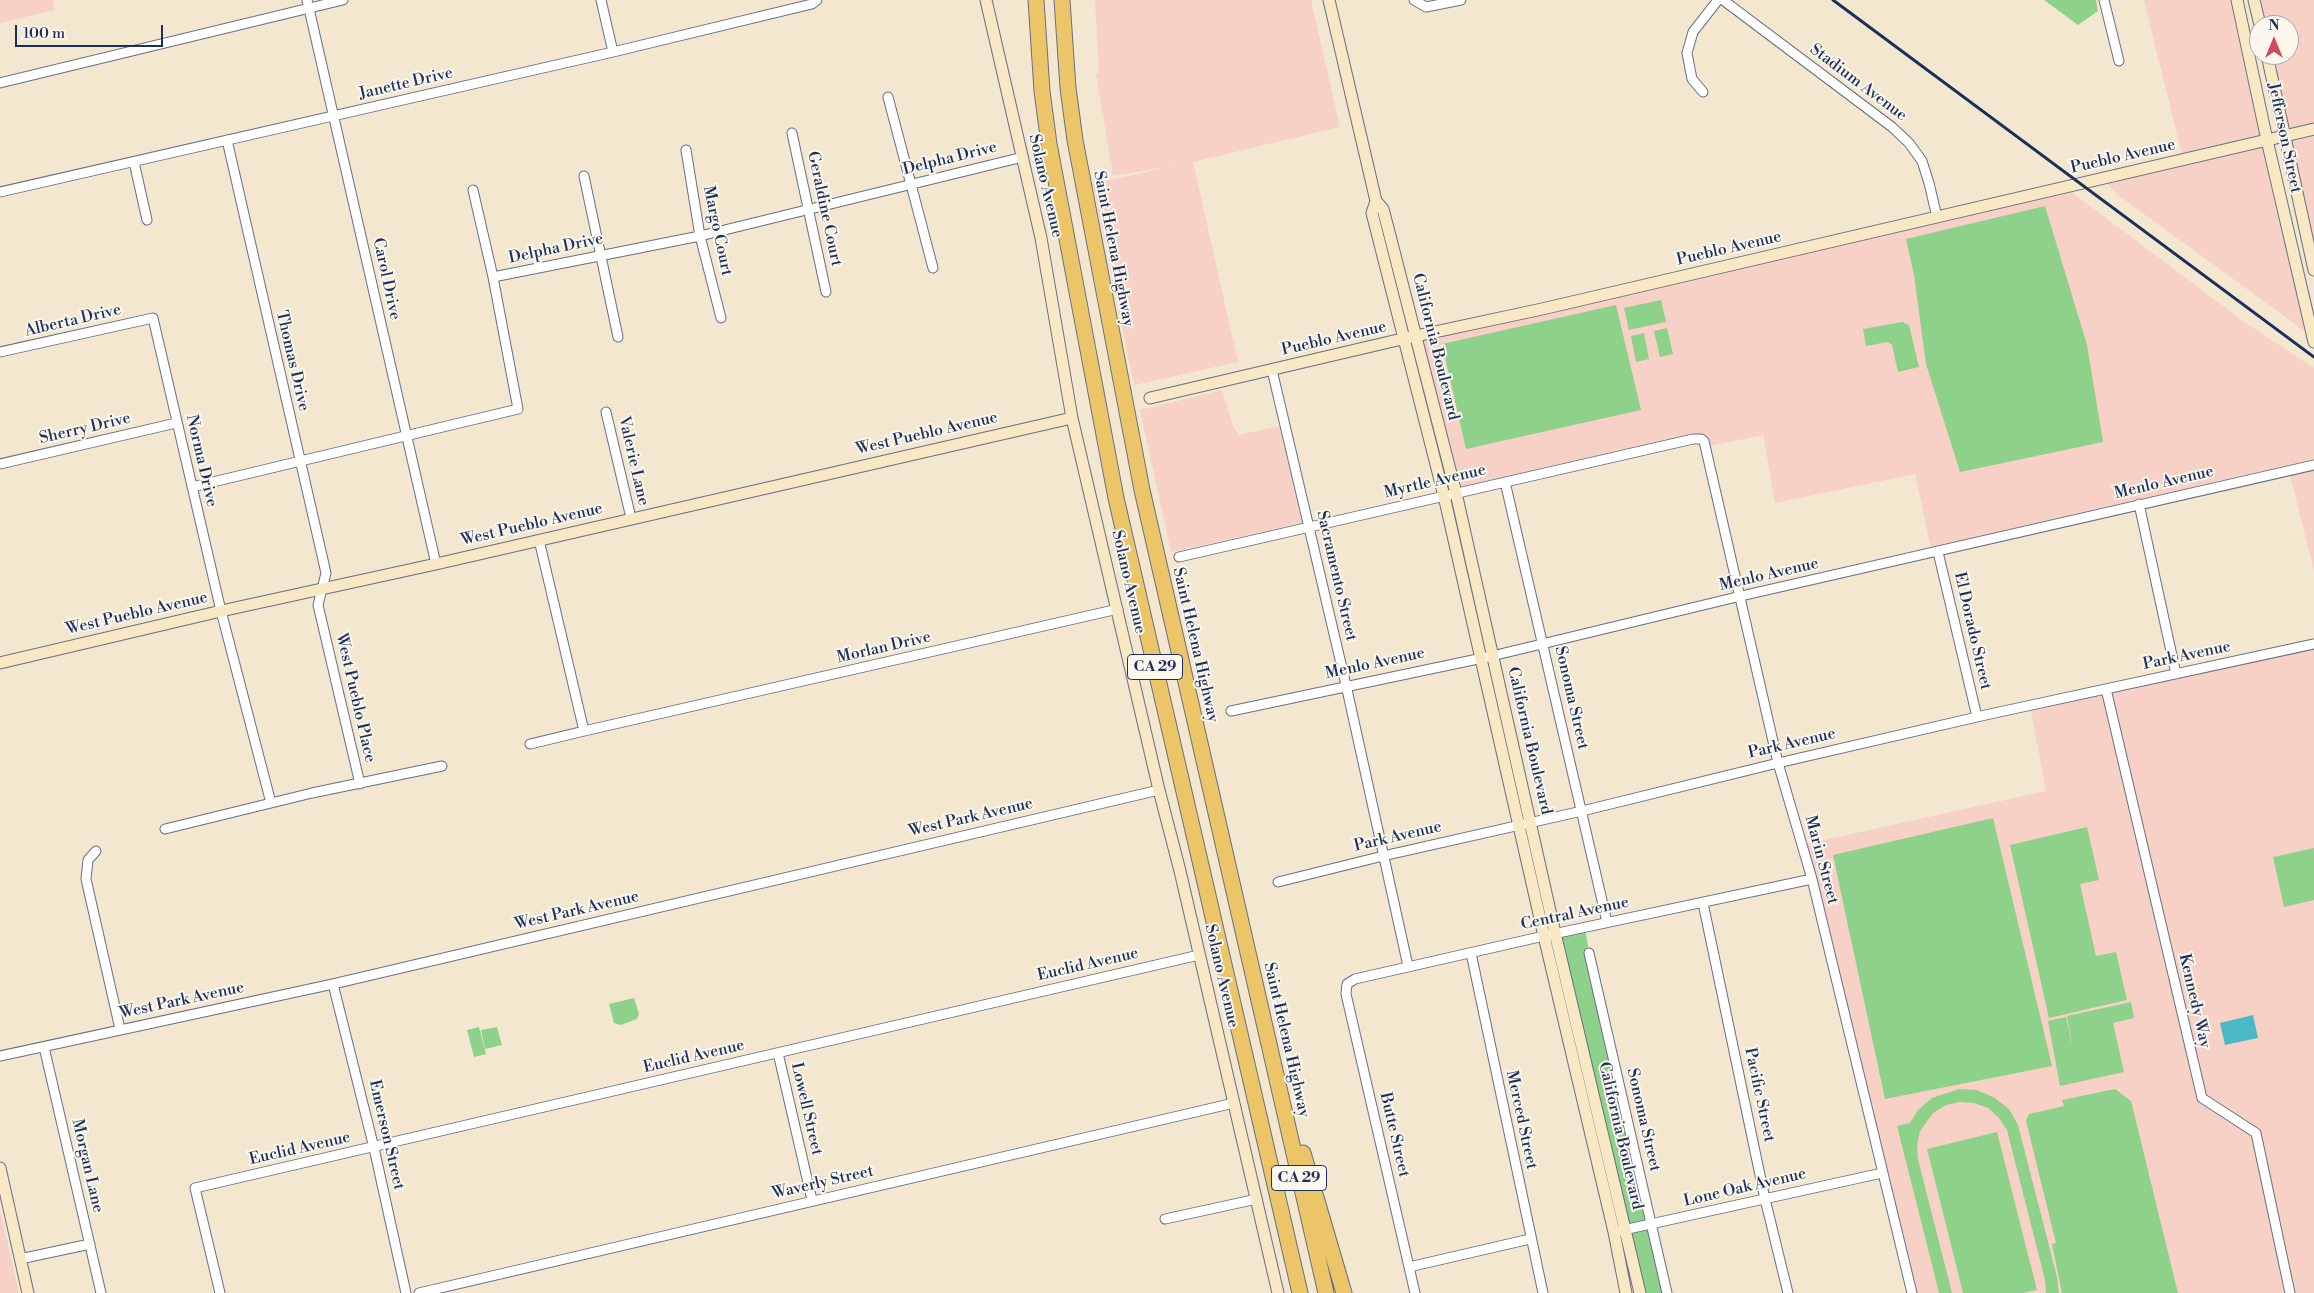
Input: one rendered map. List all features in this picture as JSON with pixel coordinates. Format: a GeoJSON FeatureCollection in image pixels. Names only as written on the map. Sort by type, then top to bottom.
{"type":"FeatureCollection","features":[{"type":"Feature","properties":{"kind":"highway","name":"CA 29"},"geometry":{"type":"LineString","coordinates":[[1035,0],[1049,144],[1116,498],[1300,1293]]}},
{"type":"Feature","properties":{"kind":"highway","name":"Saint Helena Highway"},"geometry":{"type":"LineString","coordinates":[[1062,0],[1068,88],[1075,140],[1142,490],[1326,1293]]}},
{"type":"Feature","properties":{"kind":"highway"},"geometry":{"type":"LineString","coordinates":[[1273,1062],[1314,1187],[1344,1293]]}},
{"type":"Feature","properties":{"kind":"street"},"geometry":{"type":"LineString","coordinates":[[0,83],[308,4],[343,0]]}},
{"type":"Feature","properties":{"kind":"street"},"geometry":{"type":"LineString","coordinates":[[600,0],[613,52]]}},
{"type":"Feature","properties":{"kind":"street","name":"Janette Drive"},"geometry":{"type":"LineString","coordinates":[[0,192],[613,52],[812,4],[817,0]]}},
{"type":"Feature","properties":{"kind":"street","name":"Solano Avenue"},"geometry":{"type":"LineString","coordinates":[[986,0],[1042,247],[1072,418],[1159,790],[1200,954],[1278,1293]]}},
{"type":"Feature","properties":{"kind":"street","name":"California Boulevard"},"geometry":{"type":"LineString","coordinates":[[1329,0],[1376,201],[1383,209],[1456,493],[1519,824],[1549,934],[1619,1231],[1640,1293]]}},
{"type":"Feature","properties":{"kind":"street"},"geometry":{"type":"LineString","coordinates":[[1414,0],[1426,8],[1461,0]]}},
{"type":"Feature","properties":{"kind":"street"},"geometry":{"type":"LineString","coordinates":[[1703,92],[1692,79],[1687,54],[1693,32],[1718,0]]}},
{"type":"Feature","properties":{"kind":"street","name":"Stadium Avenue"},"geometry":{"type":"LineString","coordinates":[[1723,0],[1892,127],[1909,143],[1922,161],[1930,183],[1937,217]]}},
{"type":"Feature","properties":{"kind":"street"},"geometry":{"type":"LineString","coordinates":[[2104,0],[2120,61]]}},
{"type":"Feature","properties":{"kind":"street","name":"Jefferson Street"},"geometry":{"type":"LineString","coordinates":[[2238,0],[2267,140],[2314,342]]}},
{"type":"Feature","properties":{"kind":"street"},"geometry":{"type":"LineString","coordinates":[[2254,0],[2258,15]]}},
{"type":"Feature","properties":{"kind":"street","name":"Carol Drive"},"geometry":{"type":"LineString","coordinates":[[308,4],[335,115],[436,564]]}},
{"type":"Feature","properties":{"kind":"street","name":"Jefferson Street"},"geometry":{"type":"LineString","coordinates":[[2269,65],[2314,270]]}},
{"type":"Feature","properties":{"kind":"street"},"geometry":{"type":"LineString","coordinates":[[888,97],[933,268]]}},
{"type":"Feature","properties":{"kind":"street","name":"Pueblo Avenue"},"geometry":{"type":"LineString","coordinates":[[1150,398],[2314,129]]}},
{"type":"Feature","properties":{"kind":"street","name":"Geraldine Court"},"geometry":{"type":"LineString","coordinates":[[792,133],[826,292]]}},
{"type":"Feature","properties":{"kind":"street","name":"Thomas Drive"},"geometry":{"type":"LineString","coordinates":[[227,140],[326,573],[322,588]]}},
{"type":"Feature","properties":{"kind":"street","name":"Margo Court"},"geometry":{"type":"LineString","coordinates":[[686,150],[700,236],[721,318]]}},
{"type":"Feature","properties":{"kind":"street","name":"Delpha Drive"},"geometry":{"type":"LineString","coordinates":[[192,488],[518,409],[494,277],[599,254],[700,236],[810,211],[912,183],[1023,157]]}},
{"type":"Feature","properties":{"kind":"street"},"geometry":{"type":"LineString","coordinates":[[134,162],[147,220]]}},
{"type":"Feature","properties":{"kind":"street"},"geometry":{"type":"LineString","coordinates":[[584,176],[618,337]]}},
{"type":"Feature","properties":{"kind":"street"},"geometry":{"type":"LineString","coordinates":[[473,190],[494,277]]}},
{"type":"Feature","properties":{"kind":"street","name":"California Boulevard"},"geometry":{"type":"LineString","coordinates":[[1376,201],[1372,213],[1402,339],[1531,821],[1549,934]]}},
{"type":"Feature","properties":{"kind":"street","name":"Alberta Drive"},"geometry":{"type":"LineString","coordinates":[[0,352],[153,318]]}},
{"type":"Feature","properties":{"kind":"street","name":"Norma Drive"},"geometry":{"type":"LineString","coordinates":[[153,318],[221,611]]}},
{"type":"Feature","properties":{"kind":"street","name":"Sacramento Street"},"geometry":{"type":"LineString","coordinates":[[1272,370],[1346,685],[1408,966]]}},
{"type":"Feature","properties":{"kind":"street","name":"Valerie Lane"},"geometry":{"type":"LineString","coordinates":[[606,412],[631,518]]}},
{"type":"Feature","properties":{"kind":"street","name":"West Pueblo Avenue"},"geometry":{"type":"LineString","coordinates":[[0,664],[221,611],[436,564],[1072,418]]}},
{"type":"Feature","properties":{"kind":"street","name":"Sherry Drive"},"geometry":{"type":"LineString","coordinates":[[0,464],[176,423]]}},
{"type":"Feature","properties":{"kind":"street","name":"Myrtle Avenue"},"geometry":{"type":"LineString","coordinates":[[1179,557],[1698,438]]}},
{"type":"Feature","properties":{"kind":"street","name":"Marin Street"},"geometry":{"type":"LineString","coordinates":[[1698,438],[1704,442],[1778,763],[1812,879],[1912,1293]]}},
{"type":"Feature","properties":{"kind":"street","name":"Menlo Avenue"},"geometry":{"type":"LineString","coordinates":[[1231,711],[1346,685],[1487,657],[1741,596],[2314,465]]}},
{"type":"Feature","properties":{"kind":"street","name":"Sonoma Street"},"geometry":{"type":"LineString","coordinates":[[1504,482],[1608,922]]}},
{"type":"Feature","properties":{"kind":"street"},"geometry":{"type":"LineString","coordinates":[[2139,504],[2176,674]]}},
{"type":"Feature","properties":{"kind":"street"},"geometry":{"type":"LineString","coordinates":[[539,540],[584,731]]}},
{"type":"Feature","properties":{"kind":"street","name":"El Dorado Street"},"geometry":{"type":"LineString","coordinates":[[1938,552],[1977,717]]}},
{"type":"Feature","properties":{"kind":"street","name":"West Pueblo Place"},"geometry":{"type":"LineString","coordinates":[[165,829],[270,803],[360,784],[318,605],[322,588]]}},
{"type":"Feature","properties":{"kind":"street","name":"Morlan Drive"},"geometry":{"type":"LineString","coordinates":[[530,744],[1118,609]]}},
{"type":"Feature","properties":{"kind":"street"},"geometry":{"type":"LineString","coordinates":[[221,611],[270,803]]}},
{"type":"Feature","properties":{"kind":"street","name":"Park Avenue"},"geometry":{"type":"LineString","coordinates":[[1278,882],[1977,717],[2314,644]]}},
{"type":"Feature","properties":{"kind":"street","name":"Kennedy Way"},"geometry":{"type":"LineString","coordinates":[[2106,689],[2202,1098],[2256,1133],[2290,1293]]}},
{"type":"Feature","properties":{"kind":"street"},"geometry":{"type":"LineString","coordinates":[[360,784],[442,766]]}},
{"type":"Feature","properties":{"kind":"street","name":"West Park Avenue"},"geometry":{"type":"LineString","coordinates":[[0,1056],[333,984],[1159,790]]}},
{"type":"Feature","properties":{"kind":"street"},"geometry":{"type":"LineString","coordinates":[[96,851],[88,860],[86,879],[120,1030]]}},
{"type":"Feature","properties":{"kind":"street","name":"Central Avenue"},"geometry":{"type":"LineString","coordinates":[[1347,984],[1355,979],[1549,934],[1812,879]]}},
{"type":"Feature","properties":{"kind":"street","name":"Pacific Street"},"geometry":{"type":"LineString","coordinates":[[1703,903],[1765,1199],[1788,1293]]}},
{"type":"Feature","properties":{"kind":"street","name":"Merced Street"},"geometry":{"type":"LineString","coordinates":[[1471,952],[1530,1239],[1543,1293]]}},
{"type":"Feature","properties":{"kind":"street","name":"Sonoma Street"},"geometry":{"type":"LineString","coordinates":[[1589,953],[1667,1293]]}},
{"type":"Feature","properties":{"kind":"street","name":"Euclid Avenue"},"geometry":{"type":"LineString","coordinates":[[220,1293],[195,1188],[374,1148],[1200,954]]}},
{"type":"Feature","properties":{"kind":"street","name":"Emerson Street"},"geometry":{"type":"LineString","coordinates":[[333,984],[374,1148],[406,1293]]}},
{"type":"Feature","properties":{"kind":"street","name":"Butte Street"},"geometry":{"type":"LineString","coordinates":[[1347,984],[1346,994],[1414,1293]]}},
{"type":"Feature","properties":{"kind":"street","name":"Morgan Lane"},"geometry":{"type":"LineString","coordinates":[[44,1047],[101,1293]]}},
{"type":"Feature","properties":{"kind":"street","name":"Lowell Street"},"geometry":{"type":"LineString","coordinates":[[778,1053],[812,1200]]}},
{"type":"Feature","properties":{"kind":"street","name":"Waverly Street"},"geometry":{"type":"LineString","coordinates":[[420,1293],[812,1200],[1234,1104]]}},
{"type":"Feature","properties":{"kind":"street"},"geometry":{"type":"LineString","coordinates":[[0,1168],[28,1293]]}},
{"type":"Feature","properties":{"kind":"street","name":"Lone Oak Avenue"},"geometry":{"type":"LineString","coordinates":[[1619,1231],[1882,1173]]}},
{"type":"Feature","properties":{"kind":"street"},"geometry":{"type":"LineString","coordinates":[[1165,1219],[1257,1199]]}},
{"type":"Feature","properties":{"kind":"street","name":"California Boulevard"},"geometry":{"type":"LineString","coordinates":[[1619,1231],[1626,1293]]}},
{"type":"Feature","properties":{"kind":"street"},"geometry":{"type":"LineString","coordinates":[[1409,1267],[1530,1239]]}},
{"type":"Feature","properties":{"kind":"street"},"geometry":{"type":"LineString","coordinates":[[20,1260],[90,1244]]}},
{"type":"Feature","properties":{"kind":"shaded area"},"geometry":{"type":"Polygon","coordinates":[[[0,0],[53,0],[55,10],[0,23],[0,0]]]}},
{"type":"Feature","properties":{"kind":"shaded area"},"geometry":{"type":"Polygon","coordinates":[[[1095,0],[1311,0],[1340,127],[1193,162],[1238,362],[1134,385],[1093,184],[1173,166],[1113,176],[1096,74],[1099,73],[1095,0]]]}},
{"type":"Feature","properties":{"kind":"shaded area"},"geometry":{"type":"Polygon","coordinates":[[[2144,0],[2237,0],[2249,53],[2249,65],[2252,65],[2313,337],[2119,196],[2102,178],[2183,159],[2144,0]]]}},
{"type":"Feature","properties":{"kind":"shaded area"},"geometry":{"type":"Polygon","coordinates":[[[2254,0],[2314,0],[2314,270],[2269,65],[2299,65],[2299,15],[2258,15],[2254,0]]]}},
{"type":"Feature","properties":{"kind":"shaded area"},"geometry":{"type":"Polygon","coordinates":[[[2065,187],[2246,323],[2314,368],[2314,571],[2289,471],[1932,553],[1915,474],[1775,503],[1763,435],[1705,447],[1701,439],[1456,493],[1415,337],[2065,187]]]}},
{"type":"Feature","properties":{"kind":"shaded area"},"geometry":{"type":"Polygon","coordinates":[[[1222,390],[1233,426],[1239,435],[1279,426],[1302,523],[1171,552],[1140,410],[1222,390]]]}},
{"type":"Feature","properties":{"kind":"shaded area"},"geometry":{"type":"Polygon","coordinates":[[[2314,644],[2314,1293],[1912,1293],[1802,845],[2046,791],[2030,706],[2314,644]]]}},
{"type":"Feature","properties":{"kind":"shaded area"},"geometry":{"type":"Polygon","coordinates":[[[0,1211],[12,1261],[19,1293],[0,1293],[0,1211]]]}},
{"type":"Feature","properties":{"kind":"green space"},"geometry":{"type":"Polygon","coordinates":[[[2044,0],[2096,0],[2098,11],[2078,25],[2044,0]]]}},
{"type":"Feature","properties":{"kind":"green space"},"geometry":{"type":"Polygon","coordinates":[[[2045,206],[2087,345],[2103,442],[1960,472],[1926,364],[1914,275],[1906,239],[2045,206]]]}},
{"type":"Feature","properties":{"kind":"green space"},"geometry":{"type":"Polygon","coordinates":[[[1661,300],[1666,322],[1629,330],[1624,308],[1661,300]]]}},
{"type":"Feature","properties":{"kind":"green space"},"geometry":{"type":"Polygon","coordinates":[[[1616,305],[1641,410],[1466,449],[1442,344],[1616,305]]]}},
{"type":"Feature","properties":{"kind":"green space"},"geometry":{"type":"Polygon","coordinates":[[[1902,322],[1909,325],[1919,367],[1898,372],[1892,345],[1888,342],[1866,346],[1863,329],[1902,322]]]}},
{"type":"Feature","properties":{"kind":"green space"},"geometry":{"type":"Polygon","coordinates":[[[1667,328],[1673,354],[1660,357],[1654,331],[1667,328]]]}},
{"type":"Feature","properties":{"kind":"green space"},"geometry":{"type":"Polygon","coordinates":[[[1644,333],[1649,359],[1636,362],[1631,336],[1644,333]]]}},
{"type":"Feature","properties":{"kind":"green space"},"geometry":{"type":"Polygon","coordinates":[[[1993,818],[2052,1066],[1885,1099],[1833,855],[1993,818]]]}},
{"type":"Feature","properties":{"kind":"green space"},"geometry":{"type":"Polygon","coordinates":[[[2087,827],[2099,880],[2080,884],[2096,956],[2116,952],[2127,1000],[2049,1018],[2010,845],[2087,827]]]}},
{"type":"Feature","properties":{"kind":"green space"},"geometry":{"type":"Polygon","coordinates":[[[2314,848],[2314,900],[2284,907],[2273,857],[2314,848]]]}},
{"type":"Feature","properties":{"kind":"green space"},"geometry":{"type":"Polygon","coordinates":[[[1585,927],[1589,953],[1667,1293],[1640,1293],[1555,933],[1585,927]]]}},
{"type":"Feature","properties":{"kind":"green space"},"geometry":{"type":"Polygon","coordinates":[[[634,998],[639,1014],[637,1019],[621,1025],[614,1023],[609,1004],[634,998]]]}},
{"type":"Feature","properties":{"kind":"green space"},"geometry":{"type":"Polygon","coordinates":[[[2131,1002],[2134,1018],[2113,1023],[2124,1072],[2060,1086],[2048,1021],[2066,1017],[2073,1049],[2067,1016],[2131,1002]]]}},
{"type":"Feature","properties":{"kind":"green space"},"geometry":{"type":"Polygon","coordinates":[[[479,1027],[486,1054],[474,1057],[467,1030],[479,1027]]]}},
{"type":"Feature","properties":{"kind":"green space"},"geometry":{"type":"Polygon","coordinates":[[[497,1027],[502,1045],[485,1049],[481,1030],[497,1027]]]}},
{"type":"Feature","properties":{"kind":"green space"},"geometry":{"type":"Polygon","coordinates":[[[1959,1089],[1977,1090],[1995,1098],[2009,1109],[2018,1125],[2057,1277],[2059,1293],[2046,1293],[2045,1280],[2007,1130],[1999,1118],[1988,1108],[1974,1103],[1960,1102],[1946,1105],[1933,1113],[1920,1131],[1917,1145],[1918,1159],[1952,1293],[1939,1293],[1897,1126],[1910,1123],[1918,1110],[1932,1098],[1959,1089]]]}},
{"type":"Feature","properties":{"kind":"green space"},"geometry":{"type":"Polygon","coordinates":[[[2115,1089],[2131,1101],[2178,1293],[2062,1293],[2052,1244],[2056,1243],[2026,1121],[2029,1114],[2064,1106],[2062,1100],[2115,1089]]]}},
{"type":"Feature","properties":{"kind":"green space"},"geometry":{"type":"Polygon","coordinates":[[[1997,1132],[2037,1290],[2023,1293],[1963,1293],[1927,1149],[1997,1132]]]}},
{"type":"Feature","properties":{"kind":"water"},"geometry":{"type":"Polygon","coordinates":[[[2253,1015],[2258,1038],[2225,1045],[2220,1023],[2253,1015]]]}},
{"type":"Feature","properties":{"kind":"railway"},"geometry":{"type":"LineString","coordinates":[[1833,0],[2314,357]]}}]}
